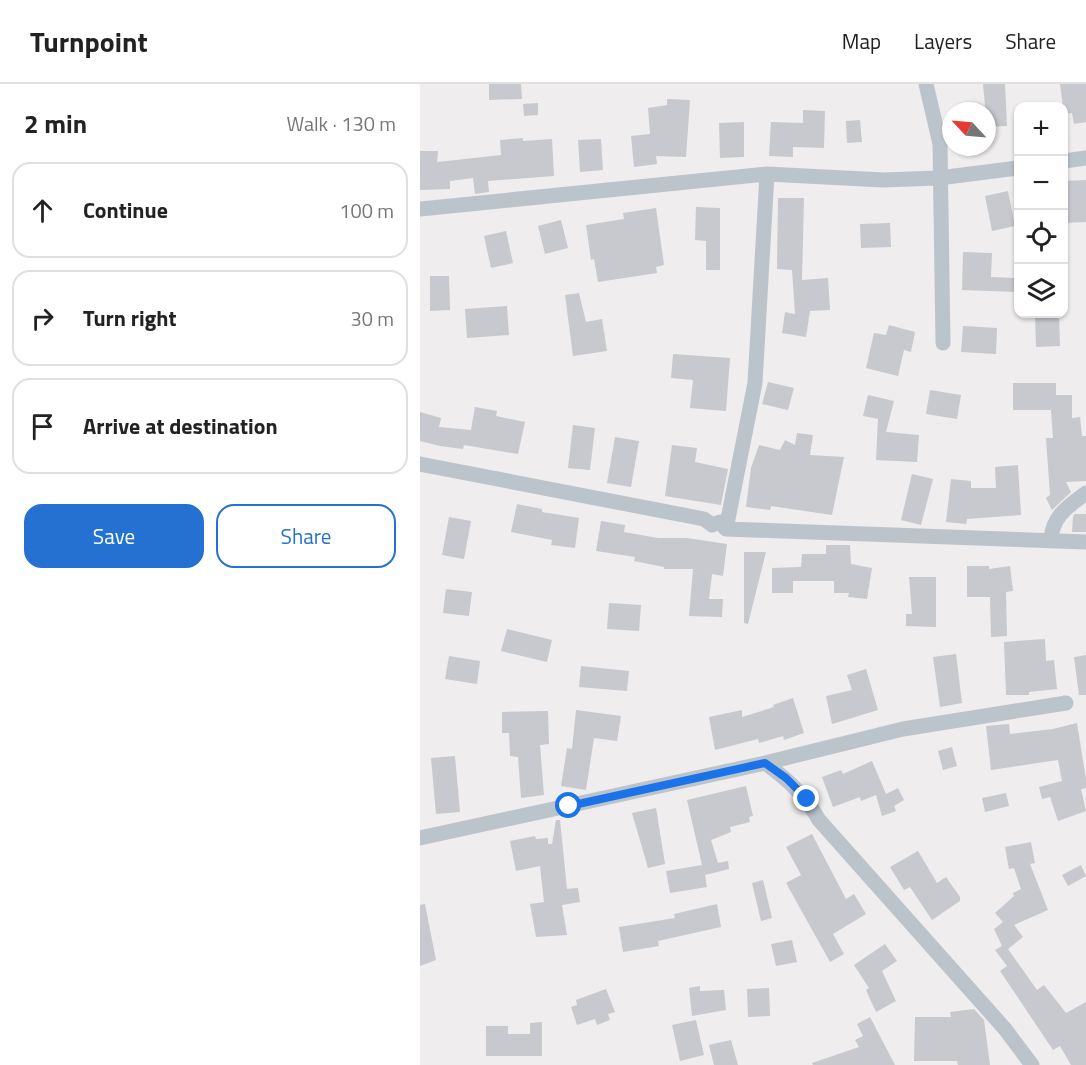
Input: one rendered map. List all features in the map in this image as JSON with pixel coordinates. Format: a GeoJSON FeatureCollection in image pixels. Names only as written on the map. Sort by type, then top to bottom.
{"type":"FeatureCollection","features":[{"type":"Feature","properties":{"kind":"street"},"geometry":{"type":"LineString","coordinates":[[926,84],[940,144],[943,343]]}},
{"type":"Feature","properties":{"kind":"street"},"geometry":{"type":"LineString","coordinates":[[1068,160],[1086,158]]}},
{"type":"Feature","properties":{"kind":"street"},"geometry":{"type":"LineString","coordinates":[[420,209],[767,174],[883,180],[939,178],[1014,169]]}},
{"type":"Feature","properties":{"kind":"street"},"geometry":{"type":"LineString","coordinates":[[726,529],[755,383],[767,174]]}},
{"type":"Feature","properties":{"kind":"street"},"geometry":{"type":"LineString","coordinates":[[420,464],[704,519],[712,525],[720,522],[726,529],[1086,542]]}},
{"type":"Feature","properties":{"kind":"street"},"geometry":{"type":"LineString","coordinates":[[1051,539],[1052,526],[1059,514],[1086,493]]}},
{"type":"Feature","properties":{"kind":"street"},"geometry":{"type":"LineString","coordinates":[[420,838],[765,763],[903,729],[1066,703]]}},
{"type":"Feature","properties":{"kind":"street"},"geometry":{"type":"LineString","coordinates":[[765,763],[786,778],[807,799],[819,820],[1005,1029],[1032,1065]]}},
{"type":"Feature","properties":{"kind":"building"},"geometry":{"type":"Polygon","coordinates":[[[489,84],[521,84],[522,99],[489,100],[489,84]]]}},
{"type":"Feature","properties":{"kind":"building"},"geometry":{"type":"Polygon","coordinates":[[[983,84],[1005,84],[1007,126],[996,127],[996,102],[985,102],[983,84]]]}},
{"type":"Feature","properties":{"kind":"building"},"geometry":{"type":"Polygon","coordinates":[[[1060,84],[1086,84],[1086,122],[1074,124],[1072,113],[1068,114],[1068,102],[1062,102],[1060,84]]]}},
{"type":"Feature","properties":{"kind":"building"},"geometry":{"type":"Polygon","coordinates":[[[667,99],[690,100],[686,157],[656,156],[657,164],[634,167],[631,136],[650,134],[648,108],[667,105],[667,99]]]}},
{"type":"Feature","properties":{"kind":"building"},"geometry":{"type":"Polygon","coordinates":[[[538,103],[538,115],[524,116],[523,104],[538,103]]]}},
{"type":"Feature","properties":{"kind":"building"},"geometry":{"type":"Polygon","coordinates":[[[803,110],[825,111],[824,148],[793,147],[793,157],[769,156],[771,122],[803,123],[803,110]]]}},
{"type":"Feature","properties":{"kind":"building"},"geometry":{"type":"Polygon","coordinates":[[[860,120],[862,142],[847,143],[846,121],[860,120]]]}},
{"type":"Feature","properties":{"kind":"building"},"geometry":{"type":"Polygon","coordinates":[[[744,122],[744,157],[720,158],[719,123],[744,122]]]}},
{"type":"Feature","properties":{"kind":"building"},"geometry":{"type":"Polygon","coordinates":[[[523,138],[523,141],[552,139],[554,176],[488,181],[489,192],[475,194],[473,178],[450,181],[450,189],[420,190],[420,151],[438,151],[437,162],[501,155],[500,140],[523,138]]]}},
{"type":"Feature","properties":{"kind":"building"},"geometry":{"type":"Polygon","coordinates":[[[601,139],[603,170],[580,172],[578,140],[601,139]]]}},
{"type":"Feature","properties":{"kind":"building"},"geometry":{"type":"Polygon","coordinates":[[[1086,180],[1086,222],[1068,223],[1068,181],[1086,180]]]}},
{"type":"Feature","properties":{"kind":"building"},"geometry":{"type":"Polygon","coordinates":[[[1008,191],[1014,226],[992,231],[985,196],[1008,191]]]}},
{"type":"Feature","properties":{"kind":"building"},"geometry":{"type":"Polygon","coordinates":[[[778,198],[804,198],[802,280],[828,278],[830,310],[810,311],[806,337],[782,333],[785,312],[795,314],[792,270],[777,269],[778,198]]]}},
{"type":"Feature","properties":{"kind":"building"},"geometry":{"type":"Polygon","coordinates":[[[696,207],[720,208],[720,270],[706,270],[706,241],[695,240],[696,207]]]}},
{"type":"Feature","properties":{"kind":"building"},"geometry":{"type":"Polygon","coordinates":[[[656,208],[664,265],[656,267],[657,273],[598,282],[594,259],[591,260],[586,225],[624,219],[623,213],[656,208]]]}},
{"type":"Feature","properties":{"kind":"building"},"geometry":{"type":"Polygon","coordinates":[[[561,220],[568,248],[545,254],[538,226],[561,220]]]}},
{"type":"Feature","properties":{"kind":"building"},"geometry":{"type":"Polygon","coordinates":[[[890,223],[891,247],[861,248],[860,224],[890,223]]]}},
{"type":"Feature","properties":{"kind":"building"},"geometry":{"type":"Polygon","coordinates":[[[506,231],[513,263],[491,268],[484,236],[506,231]]]}},
{"type":"Feature","properties":{"kind":"building"},"geometry":{"type":"Polygon","coordinates":[[[963,252],[992,253],[991,277],[1014,278],[1014,292],[962,290],[963,252]]]}},
{"type":"Feature","properties":{"kind":"building"},"geometry":{"type":"Polygon","coordinates":[[[430,276],[449,276],[450,310],[430,311],[430,276]]]}},
{"type":"Feature","properties":{"kind":"building"},"geometry":{"type":"Polygon","coordinates":[[[579,293],[586,322],[602,319],[607,351],[573,356],[565,295],[579,293]]]}},
{"type":"Feature","properties":{"kind":"building"},"geometry":{"type":"Polygon","coordinates":[[[507,306],[509,335],[467,338],[465,309],[507,306]]]}},
{"type":"Feature","properties":{"kind":"building"},"geometry":{"type":"Polygon","coordinates":[[[1035,318],[1059,318],[1060,346],[1036,347],[1035,318]]]}},
{"type":"Feature","properties":{"kind":"building"},"geometry":{"type":"Polygon","coordinates":[[[889,325],[915,332],[911,352],[904,350],[898,376],[866,368],[874,333],[886,335],[889,325]]]}},
{"type":"Feature","properties":{"kind":"building"},"geometry":{"type":"Polygon","coordinates":[[[963,326],[997,328],[996,354],[961,352],[963,326]]]}},
{"type":"Feature","properties":{"kind":"building"},"geometry":{"type":"Polygon","coordinates":[[[673,354],[730,358],[726,411],[690,408],[693,380],[671,378],[673,354]]]}},
{"type":"Feature","properties":{"kind":"building"},"geometry":{"type":"Polygon","coordinates":[[[768,382],[794,388],[788,410],[762,404],[768,382]]]}},
{"type":"Feature","properties":{"kind":"building"},"geometry":{"type":"Polygon","coordinates":[[[1013,383],[1056,383],[1056,395],[1072,395],[1072,418],[1080,417],[1082,436],[1086,436],[1086,481],[1066,482],[1071,492],[1052,510],[1046,498],[1050,495],[1046,438],[1053,438],[1051,410],[1013,410],[1013,383]]]}},
{"type":"Feature","properties":{"kind":"building"},"geometry":{"type":"Polygon","coordinates":[[[930,390],[961,395],[957,419],[926,414],[930,390]]]}},
{"type":"Feature","properties":{"kind":"building"},"geometry":{"type":"Polygon","coordinates":[[[868,395],[894,401],[886,432],[919,435],[917,462],[876,460],[878,419],[863,416],[868,395]]]}},
{"type":"Feature","properties":{"kind":"building"},"geometry":{"type":"Polygon","coordinates":[[[475,407],[497,411],[496,416],[525,422],[518,454],[464,445],[463,449],[440,446],[420,441],[420,412],[441,418],[439,427],[471,430],[475,407]]]}},
{"type":"Feature","properties":{"kind":"building"},"geometry":{"type":"Polygon","coordinates":[[[573,425],[595,428],[590,470],[568,468],[573,425]]]}},
{"type":"Feature","properties":{"kind":"building"},"geometry":{"type":"Polygon","coordinates":[[[797,433],[813,435],[810,455],[844,457],[832,515],[771,506],[770,510],[746,507],[751,468],[759,445],[780,450],[785,440],[795,445],[797,433]]]}},
{"type":"Feature","properties":{"kind":"building"},"geometry":{"type":"Polygon","coordinates":[[[615,437],[639,441],[631,487],[607,483],[615,437]]]}},
{"type":"Feature","properties":{"kind":"building"},"geometry":{"type":"Polygon","coordinates":[[[672,445],[697,448],[695,462],[728,469],[721,505],[665,496],[672,445]]]}},
{"type":"Feature","properties":{"kind":"building"},"geometry":{"type":"Polygon","coordinates":[[[1018,465],[1021,515],[967,519],[966,524],[946,522],[951,479],[971,481],[971,488],[996,488],[995,467],[1018,465]]]}},
{"type":"Feature","properties":{"kind":"building"},"geometry":{"type":"Polygon","coordinates":[[[912,474],[933,479],[921,525],[901,520],[912,474]]]}},
{"type":"Feature","properties":{"kind":"building"},"geometry":{"type":"Polygon","coordinates":[[[517,504],[542,509],[542,512],[579,518],[575,548],[551,545],[552,540],[511,532],[517,504]]]}},
{"type":"Feature","properties":{"kind":"building"},"geometry":{"type":"Polygon","coordinates":[[[1075,514],[1086,514],[1086,532],[1072,532],[1075,514]]]}},
{"type":"Feature","properties":{"kind":"building"},"geometry":{"type":"Polygon","coordinates":[[[449,517],[471,521],[464,559],[442,555],[449,517]]]}},
{"type":"Feature","properties":{"kind":"building"},"geometry":{"type":"Polygon","coordinates":[[[601,521],[625,525],[624,532],[658,538],[687,538],[727,544],[723,576],[712,574],[709,599],[723,599],[722,617],[689,616],[693,569],[664,569],[664,567],[634,561],[635,557],[596,551],[601,521]]]}},
{"type":"Feature","properties":{"kind":"building"},"geometry":{"type":"Polygon","coordinates":[[[826,545],[850,545],[851,564],[872,568],[867,599],[848,597],[849,593],[834,593],[834,581],[793,581],[793,593],[772,593],[772,568],[801,567],[802,554],[826,554],[826,545]]]}},
{"type":"Feature","properties":{"kind":"building"},"geometry":{"type":"Polygon","coordinates":[[[744,552],[766,552],[748,624],[744,623],[744,552]]]}},
{"type":"Feature","properties":{"kind":"building"},"geometry":{"type":"Polygon","coordinates":[[[967,566],[989,566],[989,569],[1010,566],[1013,591],[1006,592],[1007,636],[991,637],[990,597],[967,597],[967,566]]]}},
{"type":"Feature","properties":{"kind":"building"},"geometry":{"type":"Polygon","coordinates":[[[909,577],[936,577],[936,627],[906,626],[906,614],[912,614],[909,577]]]}},
{"type":"Feature","properties":{"kind":"building"},"geometry":{"type":"Polygon","coordinates":[[[446,589],[472,592],[469,616],[443,613],[446,589]]]}},
{"type":"Feature","properties":{"kind":"building"},"geometry":{"type":"Polygon","coordinates":[[[609,603],[641,605],[639,631],[607,629],[609,603]]]}},
{"type":"Feature","properties":{"kind":"building"},"geometry":{"type":"Polygon","coordinates":[[[507,629],[552,640],[547,662],[501,651],[507,629]]]}},
{"type":"Feature","properties":{"kind":"building"},"geometry":{"type":"Polygon","coordinates":[[[1045,639],[1046,661],[1054,660],[1057,689],[1029,692],[1029,695],[1006,695],[1004,642],[1045,639]]]}},
{"type":"Feature","properties":{"kind":"building"},"geometry":{"type":"Polygon","coordinates":[[[956,654],[962,703],[940,707],[933,657],[956,654]]]}},
{"type":"Feature","properties":{"kind":"building"},"geometry":{"type":"Polygon","coordinates":[[[1086,655],[1086,695],[1079,695],[1074,657],[1086,655]]]}},
{"type":"Feature","properties":{"kind":"building"},"geometry":{"type":"Polygon","coordinates":[[[449,656],[480,661],[477,684],[445,679],[449,656]]]}},
{"type":"Feature","properties":{"kind":"building"},"geometry":{"type":"Polygon","coordinates":[[[581,666],[629,671],[627,691],[579,687],[581,666]]]}},
{"type":"Feature","properties":{"kind":"building"},"geometry":{"type":"Polygon","coordinates":[[[866,669],[878,710],[832,724],[826,696],[852,690],[847,675],[866,669]]]}},
{"type":"Feature","properties":{"kind":"building"},"geometry":{"type":"Polygon","coordinates":[[[793,698],[804,733],[784,740],[783,736],[759,743],[758,739],[715,750],[709,717],[742,710],[742,717],[774,707],[773,705],[793,698]]]}},
{"type":"Feature","properties":{"kind":"building"},"geometry":{"type":"Polygon","coordinates":[[[576,710],[621,716],[617,741],[594,738],[586,790],[561,786],[567,748],[572,749],[576,710]]]}},
{"type":"Feature","properties":{"kind":"building"},"geometry":{"type":"Polygon","coordinates":[[[548,711],[549,744],[540,745],[544,795],[521,798],[518,757],[510,756],[509,733],[502,733],[502,712],[548,711]]]}},
{"type":"Feature","properties":{"kind":"building"},"geometry":{"type":"Polygon","coordinates":[[[1077,723],[1086,779],[1086,788],[1081,789],[1086,811],[1058,821],[1050,797],[1042,799],[1039,787],[1062,781],[1058,760],[991,770],[986,726],[1009,724],[1010,734],[1053,729],[1077,723]]]}},
{"type":"Feature","properties":{"kind":"building"},"geometry":{"type":"Polygon","coordinates":[[[952,747],[957,766],[943,770],[938,751],[952,747]]]}},
{"type":"Feature","properties":{"kind":"building"},"geometry":{"type":"Polygon","coordinates":[[[455,756],[460,812],[436,814],[431,758],[455,756]]]}},
{"type":"Feature","properties":{"kind":"building"},"geometry":{"type":"Polygon","coordinates":[[[872,761],[886,794],[898,788],[904,800],[894,806],[896,811],[882,816],[876,795],[861,801],[860,797],[833,807],[822,777],[841,770],[843,774],[872,761]]]}},
{"type":"Feature","properties":{"kind":"building"},"geometry":{"type":"Polygon","coordinates":[[[746,786],[753,816],[749,817],[750,822],[730,827],[731,832],[711,840],[718,863],[728,861],[729,869],[705,875],[707,887],[670,893],[666,871],[702,865],[687,800],[746,786]]]}},
{"type":"Feature","properties":{"kind":"building"},"geometry":{"type":"Polygon","coordinates":[[[1006,793],[1009,806],[985,812],[982,798],[1006,793]]]}},
{"type":"Feature","properties":{"kind":"building"},"geometry":{"type":"Polygon","coordinates":[[[656,808],[665,864],[648,868],[632,813],[656,808]]]}},
{"type":"Feature","properties":{"kind":"building"},"geometry":{"type":"Polygon","coordinates":[[[556,820],[560,820],[567,889],[578,888],[580,902],[562,905],[567,935],[536,937],[530,904],[544,902],[540,866],[516,871],[510,841],[535,836],[536,839],[548,838],[548,844],[552,844],[556,820]]]}},
{"type":"Feature","properties":{"kind":"building"},"geometry":{"type":"Polygon","coordinates":[[[812,834],[846,899],[854,894],[866,914],[833,934],[844,954],[830,962],[786,883],[801,875],[786,847],[812,834]]]}},
{"type":"Feature","properties":{"kind":"building"},"geometry":{"type":"Polygon","coordinates":[[[1031,842],[1035,863],[1030,864],[1048,910],[1014,925],[1023,937],[1008,949],[1037,990],[1044,985],[1066,1013],[1086,1002],[1086,1065],[1071,1065],[1060,1046],[1053,1050],[1000,971],[1007,966],[995,950],[1002,946],[994,929],[1003,922],[995,913],[1014,896],[1013,893],[1021,889],[1014,868],[1009,869],[1005,847],[1031,842]]]}},
{"type":"Feature","properties":{"kind":"building"},"geometry":{"type":"Polygon","coordinates":[[[918,851],[937,883],[946,877],[960,897],[960,901],[932,920],[910,887],[904,890],[890,867],[918,851]]]}},
{"type":"Feature","properties":{"kind":"building"},"geometry":{"type":"Polygon","coordinates":[[[1081,865],[1086,876],[1068,886],[1062,875],[1081,865]]]}},
{"type":"Feature","properties":{"kind":"building"},"geometry":{"type":"Polygon","coordinates":[[[763,880],[772,918],[761,921],[752,883],[763,880]]]}},
{"type":"Feature","properties":{"kind":"building"},"geometry":{"type":"Polygon","coordinates":[[[425,904],[436,960],[420,966],[420,905],[425,904]]]}},
{"type":"Feature","properties":{"kind":"building"},"geometry":{"type":"Polygon","coordinates":[[[717,904],[721,927],[658,941],[659,946],[623,952],[619,927],[675,918],[674,914],[717,904]]]}},
{"type":"Feature","properties":{"kind":"building"},"geometry":{"type":"Polygon","coordinates":[[[792,940],[797,962],[776,966],[771,944],[792,940]]]}},
{"type":"Feature","properties":{"kind":"building"},"geometry":{"type":"Polygon","coordinates":[[[885,944],[897,961],[882,971],[896,1001],[876,1012],[866,990],[869,988],[854,965],[885,944]]]}},
{"type":"Feature","properties":{"kind":"building"},"geometry":{"type":"Polygon","coordinates":[[[700,986],[700,991],[724,990],[726,1010],[692,1016],[689,988],[700,986]]]}},
{"type":"Feature","properties":{"kind":"building"},"geometry":{"type":"Polygon","coordinates":[[[769,988],[770,1016],[748,1017],[747,989],[769,988]]]}},
{"type":"Feature","properties":{"kind":"building"},"geometry":{"type":"Polygon","coordinates":[[[606,989],[615,1012],[608,1014],[610,1020],[597,1025],[595,1019],[577,1025],[571,1007],[577,1005],[576,1000],[606,989]]]}},
{"type":"Feature","properties":{"kind":"building"},"geometry":{"type":"Polygon","coordinates":[[[974,1009],[984,1020],[990,1065],[958,1065],[957,1061],[914,1061],[915,1017],[951,1017],[950,1012],[974,1009]]]}},
{"type":"Feature","properties":{"kind":"building"},"geometry":{"type":"Polygon","coordinates":[[[870,1017],[895,1065],[813,1065],[812,1063],[859,1047],[855,1040],[863,1036],[857,1024],[870,1017]]]}},
{"type":"Feature","properties":{"kind":"building"},"geometry":{"type":"Polygon","coordinates":[[[696,1020],[704,1055],[680,1061],[672,1025],[696,1020]]]}},
{"type":"Feature","properties":{"kind":"building"},"geometry":{"type":"Polygon","coordinates":[[[542,1022],[542,1056],[486,1056],[486,1026],[508,1026],[508,1034],[530,1034],[530,1023],[542,1022]]]}},
{"type":"Feature","properties":{"kind":"building"},"geometry":{"type":"Polygon","coordinates":[[[731,1040],[738,1065],[714,1065],[709,1045],[731,1040]]]}},
{"type":"Feature","properties":{"kind":"route"},"geometry":{"type":"LineString","coordinates":[[569,806],[765,763],[786,778],[807,799]]}}]}
